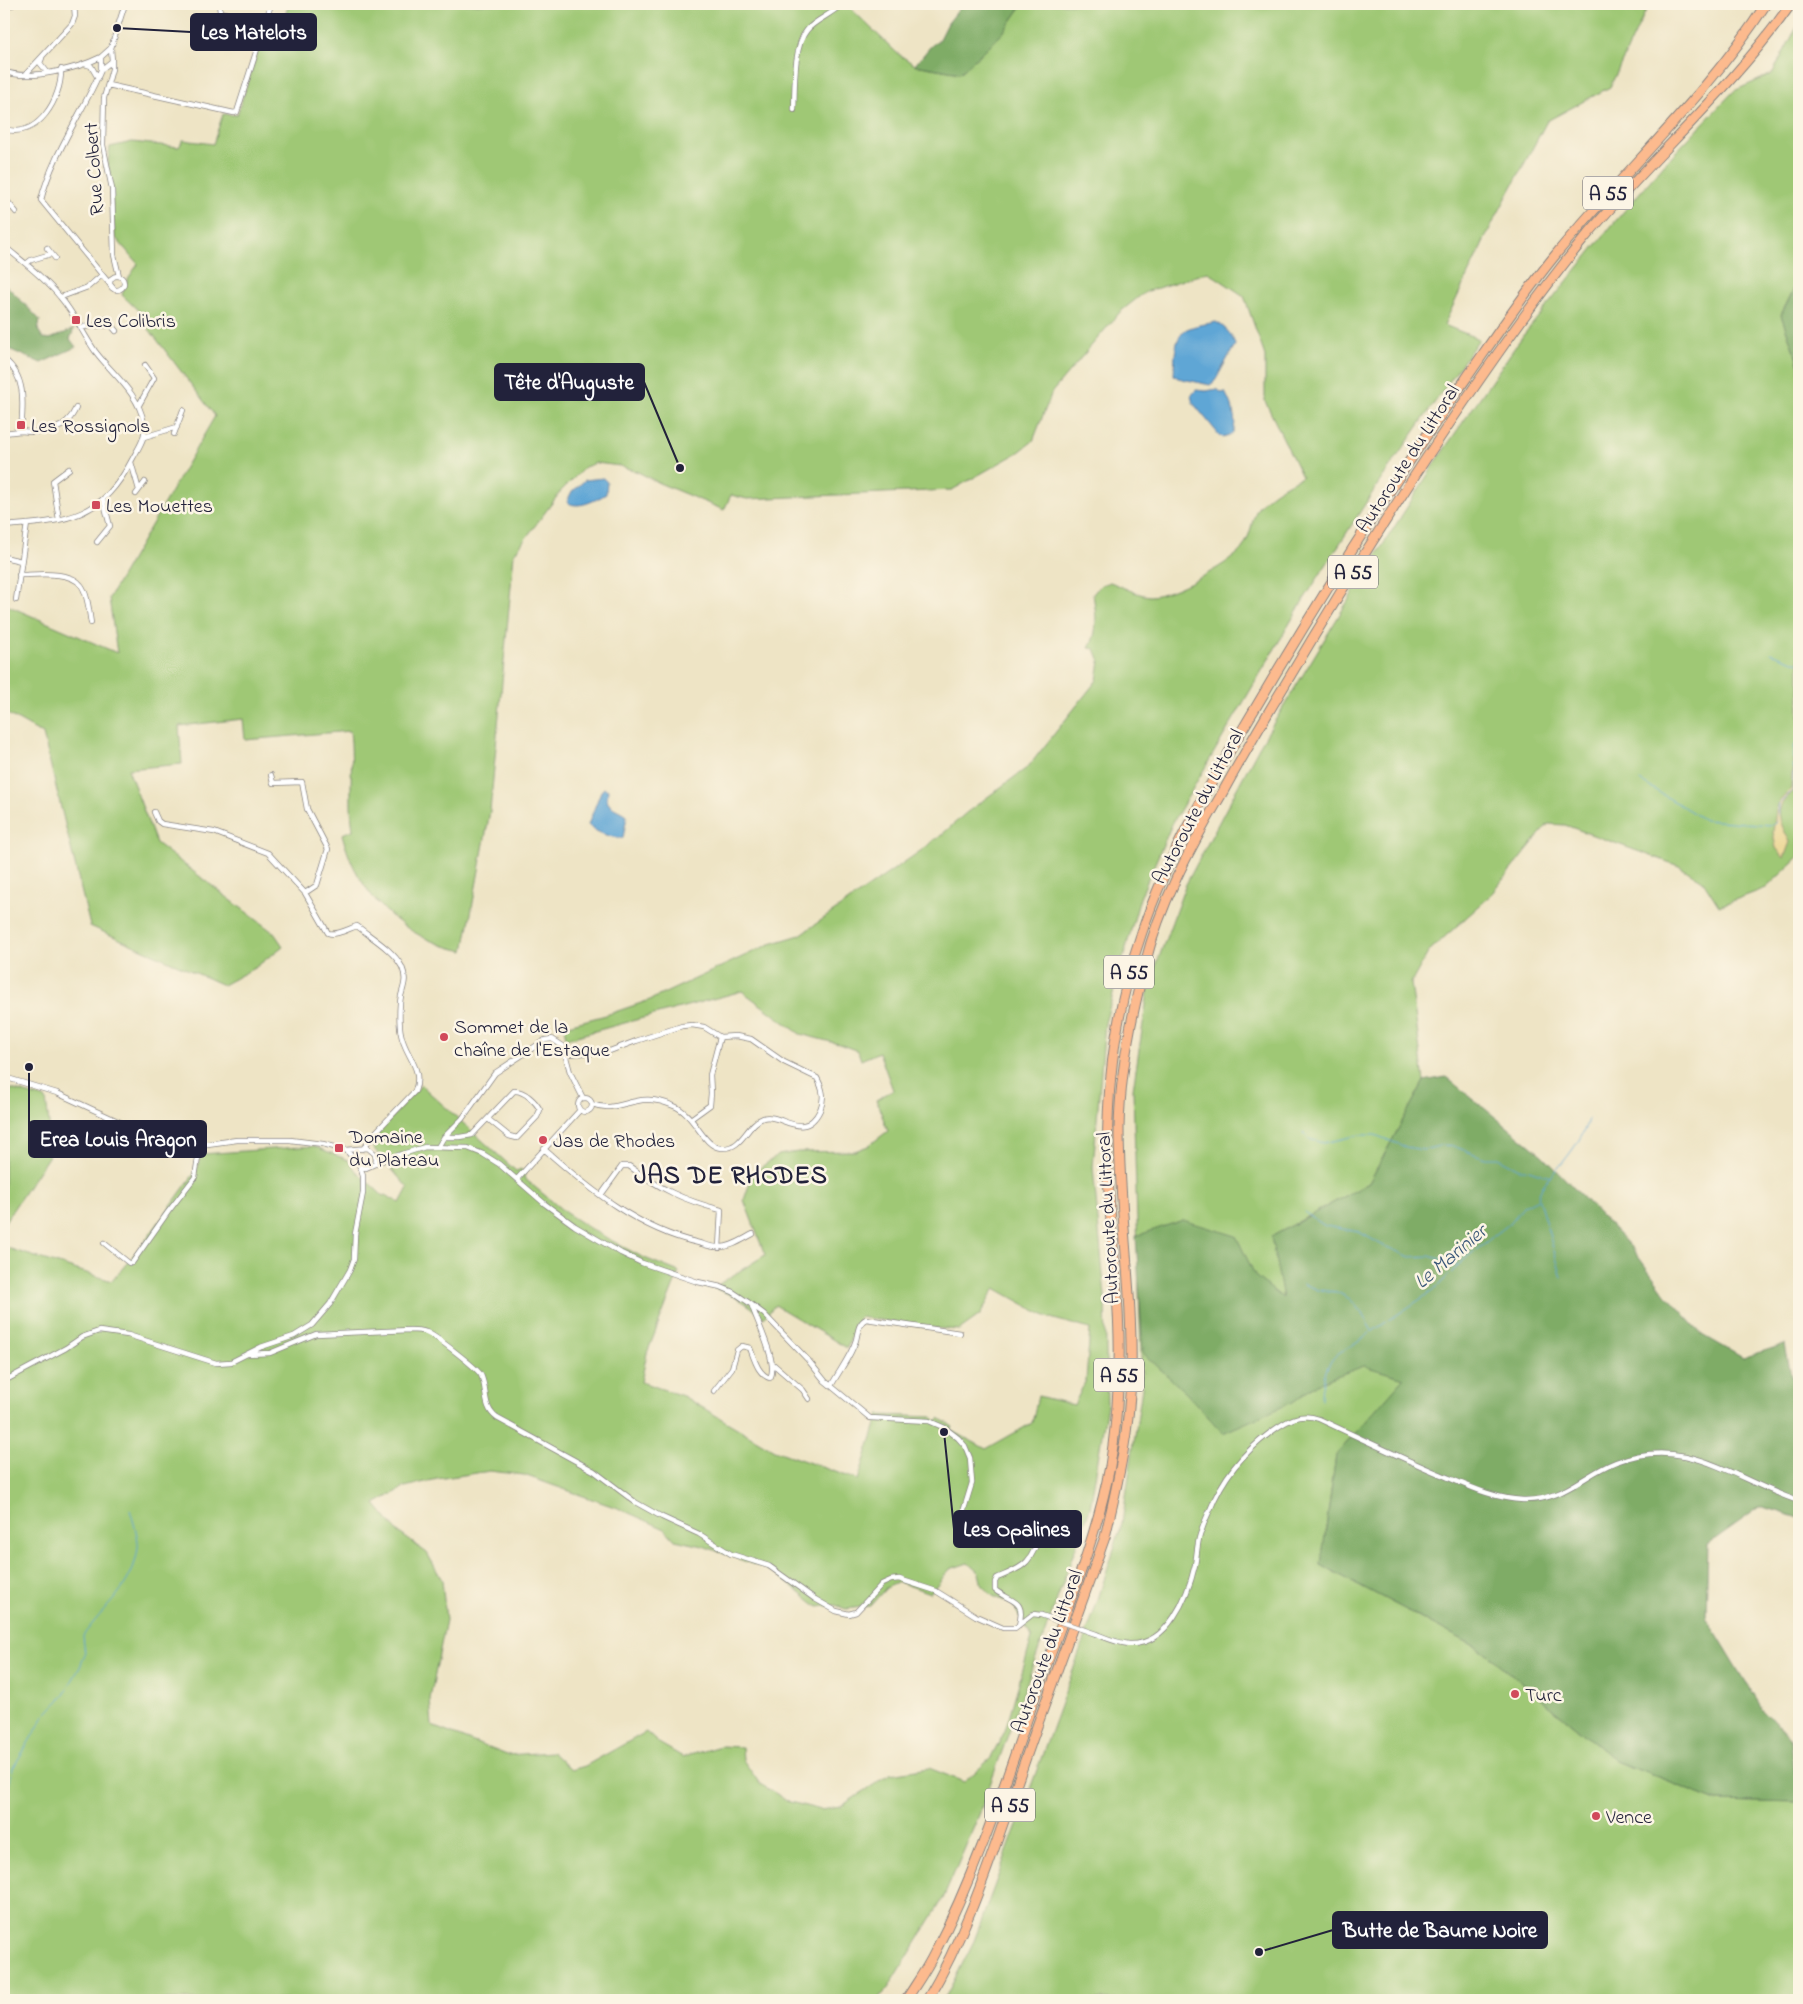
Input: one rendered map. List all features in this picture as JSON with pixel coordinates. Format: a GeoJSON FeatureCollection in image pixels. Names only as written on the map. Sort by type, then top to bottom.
{"type":"FeatureCollection","features":[{"type":"Feature","properties":{"kind":"highway","name":"Autoroute du Littoral"},"geometry":{"type":"LineString","coordinates":[[906,2000],[938,1947],[983,1844],[1091,1540],[1110,1466],[1118,1387],[1119,1336],[1108,1176],[1108,1123],[1111,1076],[1116,1032],[1129,973],[1165,871],[1222,765],[1319,601],[1423,439],[1532,284],[1619,181],[1717,74],[1744,39],[1766,4]]}},
{"type":"Feature","properties":{"kind":"highway","name":"Autoroute du Littoral"},"geometry":{"type":"LineString","coordinates":[[927,2000],[953,1952],[992,1858],[1021,1770],[1099,1554],[1114,1501],[1126,1436],[1131,1373],[1120,1169],[1119,1126],[1122,1087],[1133,1011],[1146,959],[1174,883],[1190,848],[1329,610],[1437,441],[1516,327],[1586,237],[1751,58],[1791,4]]}},
{"type":"Feature","properties":{"kind":"street"},"geometry":{"type":"LineString","coordinates":[[25,75],[72,24],[75,16],[74,4]]}},
{"type":"Feature","properties":{"kind":"street"},"geometry":{"type":"LineString","coordinates":[[4,72],[18,76],[48,73],[92,62],[103,62],[110,57],[125,4]]}},
{"type":"Feature","properties":{"kind":"street"},"geometry":{"type":"LineString","coordinates":[[219,4],[220,12],[264,24]]}},
{"type":"Feature","properties":{"kind":"street"},"geometry":{"type":"LineString","coordinates":[[108,85],[234,113],[237,112],[272,4]]}},
{"type":"Feature","properties":{"kind":"street"},"geometry":{"type":"LineString","coordinates":[[794,110],[797,56],[804,35],[812,26],[842,4]]}},
{"type":"Feature","properties":{"kind":"street"},"geometry":{"type":"LineString","coordinates":[[42,57],[40,63],[48,73]]}},
{"type":"Feature","properties":{"kind":"street"},"geometry":{"type":"LineString","coordinates":[[110,57],[103,62],[98,78],[44,187],[41,200],[113,288],[119,290],[123,287],[123,280],[119,276],[112,279],[110,284],[113,288]]}},
{"type":"Feature","properties":{"kind":"street","name":"Rue Colbert"},"geometry":{"type":"LineString","coordinates":[[110,57],[112,69],[104,98],[103,145],[112,189],[114,255],[119,276]]}},
{"type":"Feature","properties":{"kind":"street"},"geometry":{"type":"LineString","coordinates":[[85,64],[91,66],[98,78]]}},
{"type":"Feature","properties":{"kind":"street"},"geometry":{"type":"LineString","coordinates":[[4,129],[18,130],[40,122],[49,112],[56,98],[62,76],[61,69]]}},
{"type":"Feature","properties":{"kind":"street"},"geometry":{"type":"LineString","coordinates":[[7,201],[16,212]]}},
{"type":"Feature","properties":{"kind":"street"},"geometry":{"type":"LineString","coordinates":[[4,208],[12,206]]}},
{"type":"Feature","properties":{"kind":"street"},"geometry":{"type":"LineString","coordinates":[[4,246],[61,297],[96,352],[122,380],[139,405],[145,425],[144,437],[131,462],[117,484],[93,507],[74,517],[60,520],[4,526]]}},
{"type":"Feature","properties":{"kind":"street"},"geometry":{"type":"LineString","coordinates":[[46,248],[55,258]]}},
{"type":"Feature","properties":{"kind":"street"},"geometry":{"type":"LineString","coordinates":[[26,264],[31,260],[51,254]]}},
{"type":"Feature","properties":{"kind":"street"},"geometry":{"type":"LineString","coordinates":[[61,297],[88,287],[102,275]]}},
{"type":"Feature","properties":{"kind":"street"},"geometry":{"type":"LineString","coordinates":[[106,319],[116,331]]}},
{"type":"Feature","properties":{"kind":"street"},"geometry":{"type":"LineString","coordinates":[[80,327],[111,325]]}},
{"type":"Feature","properties":{"kind":"street"},"geometry":{"type":"LineString","coordinates":[[4,359],[16,372],[23,392],[21,431]]}},
{"type":"Feature","properties":{"kind":"street"},"geometry":{"type":"LineString","coordinates":[[145,364],[158,383]]}},
{"type":"Feature","properties":{"kind":"street"},"geometry":{"type":"LineString","coordinates":[[139,405],[154,378]]}},
{"type":"Feature","properties":{"kind":"street"},"geometry":{"type":"LineString","coordinates":[[4,433],[21,431],[41,432],[59,428],[72,416],[76,408]]}},
{"type":"Feature","properties":{"kind":"street"},"geometry":{"type":"LineString","coordinates":[[174,434],[183,410]]}},
{"type":"Feature","properties":{"kind":"street"},"geometry":{"type":"LineString","coordinates":[[144,437],[177,427]]}},
{"type":"Feature","properties":{"kind":"street"},"geometry":{"type":"LineString","coordinates":[[131,462],[138,492],[145,482]]}},
{"type":"Feature","properties":{"kind":"street"},"geometry":{"type":"LineString","coordinates":[[60,520],[50,481],[69,469]]}},
{"type":"Feature","properties":{"kind":"street"},"geometry":{"type":"LineString","coordinates":[[97,542],[110,526],[103,498]]}},
{"type":"Feature","properties":{"kind":"street"},"geometry":{"type":"LineString","coordinates":[[16,600],[27,524]]}},
{"type":"Feature","properties":{"kind":"street"},"geometry":{"type":"LineString","coordinates":[[4,558],[21,561]]}},
{"type":"Feature","properties":{"kind":"street"},"geometry":{"type":"LineString","coordinates":[[20,574],[59,575],[78,582],[82,585],[91,623]]}},
{"type":"Feature","properties":{"kind":"street"},"geometry":{"type":"LineString","coordinates":[[271,775],[274,783],[302,782],[307,809],[328,848],[329,852],[317,885],[305,893]]}},
{"type":"Feature","properties":{"kind":"street"},"geometry":{"type":"LineString","coordinates":[[154,812],[158,821],[162,824],[214,832],[268,853],[297,882],[328,932],[331,934],[338,933],[357,926],[396,958],[401,966],[406,982],[401,997],[400,1034],[417,1067],[418,1077],[415,1091],[357,1154],[356,1160]]}},
{"type":"Feature","properties":{"kind":"street"},"geometry":{"type":"LineString","coordinates":[[567,1054],[608,1052],[682,1026],[704,1027],[720,1038],[736,1036],[751,1039],[784,1062],[817,1078],[824,1094],[823,1102],[815,1117],[808,1122],[793,1125],[770,1116],[761,1118],[756,1121],[738,1143],[724,1148],[717,1147],[706,1140],[692,1118],[676,1106],[650,1100],[637,1101],[616,1107],[600,1107],[592,1104],[589,1099],[582,1098]]}},
{"type":"Feature","properties":{"kind":"street"},"geometry":{"type":"LineString","coordinates":[[692,1118],[710,1105],[710,1074],[720,1038]]}},
{"type":"Feature","properties":{"kind":"street"},"geometry":{"type":"LineString","coordinates":[[438,1147],[495,1073],[548,1039],[558,1041],[563,1046],[567,1054],[570,1072],[582,1098]]}},
{"type":"Feature","properties":{"kind":"street"},"geometry":{"type":"LineString","coordinates":[[4,1077],[57,1094],[122,1123],[160,1137],[200,1145],[237,1140],[290,1140],[323,1144],[346,1150],[371,1149]]}},
{"type":"Feature","properties":{"kind":"street"},"geometry":{"type":"LineString","coordinates":[[444,1137],[472,1135],[514,1090],[522,1092],[540,1110],[537,1117],[517,1138],[509,1136],[488,1119]]}},
{"type":"Feature","properties":{"kind":"street"},"geometry":{"type":"LineString","coordinates":[[580,1110],[578,1102],[582,1098]]}},
{"type":"Feature","properties":{"kind":"street"},"geometry":{"type":"LineString","coordinates":[[580,1110],[584,1112],[589,1111],[592,1104]]}},
{"type":"Feature","properties":{"kind":"street"},"geometry":{"type":"LineString","coordinates":[[517,1179],[580,1110]]}},
{"type":"Feature","properties":{"kind":"street"},"geometry":{"type":"LineString","coordinates":[[369,1140],[371,1149],[376,1157],[374,1165]]}},
{"type":"Feature","properties":{"kind":"street"},"geometry":{"type":"LineString","coordinates":[[104,1243],[129,1263],[132,1263],[195,1177],[200,1145]]}},
{"type":"Feature","properties":{"kind":"street"},"geometry":{"type":"LineString","coordinates":[[360,1166],[366,1168],[386,1159],[425,1147],[468,1148],[483,1154],[499,1164],[575,1226],[621,1253],[642,1263],[733,1292],[764,1314],[831,1386],[873,1420],[929,1421],[945,1428],[958,1438],[968,1452],[972,1473],[971,1488],[963,1512],[966,1525],[978,1538],[987,1540],[1000,1538],[1010,1532],[1020,1518],[1025,1516],[1036,1517],[1041,1523],[1041,1532],[1028,1561],[997,1578],[995,1582],[996,1590],[1015,1601],[1020,1607],[1022,1612],[1019,1625]]}},
{"type":"Feature","properties":{"kind":"street"},"geometry":{"type":"LineString","coordinates":[[544,1149],[588,1186],[655,1230],[720,1248],[753,1234]]}},
{"type":"Feature","properties":{"kind":"street"},"geometry":{"type":"LineString","coordinates":[[346,1150],[360,1166],[363,1176]]}},
{"type":"Feature","properties":{"kind":"street"},"geometry":{"type":"LineString","coordinates":[[376,1157],[386,1159]]}},
{"type":"Feature","properties":{"kind":"street"},"geometry":{"type":"LineString","coordinates":[[601,1195],[622,1166],[628,1166],[650,1182],[672,1194],[721,1210],[720,1248]]}},
{"type":"Feature","properties":{"kind":"street"},"geometry":{"type":"LineString","coordinates":[[4,1381],[66,1348],[82,1337],[99,1331],[128,1335],[221,1364],[231,1362],[266,1345],[289,1338],[314,1324],[330,1304],[350,1270],[354,1259],[357,1221],[361,1206],[363,1176],[366,1168]]}},
{"type":"Feature","properties":{"kind":"street"},"geometry":{"type":"LineString","coordinates":[[714,1391],[732,1368],[739,1348],[742,1346],[750,1348],[760,1371],[767,1378],[772,1376],[772,1363],[752,1305]]}},
{"type":"Feature","properties":{"kind":"street"},"geometry":{"type":"LineString","coordinates":[[831,1386],[853,1347],[862,1321],[960,1333]]}},
{"type":"Feature","properties":{"kind":"street"},"geometry":{"type":"LineString","coordinates":[[247,1354],[269,1353],[316,1334],[410,1330],[425,1332],[434,1336],[477,1370],[482,1380],[488,1408],[497,1418],[594,1471],[635,1502],[657,1515],[699,1534],[731,1554],[769,1566],[828,1607],[843,1613],[854,1613],[886,1582],[898,1579],[936,1591],[976,1616],[1003,1628],[1012,1629],[1033,1614],[1041,1615],[1121,1643],[1132,1644],[1147,1641],[1162,1629],[1173,1616],[1185,1595],[1194,1567],[1202,1528],[1210,1507],[1225,1481],[1255,1445],[1284,1424],[1301,1416],[1319,1419],[1450,1479],[1503,1497],[1523,1500],[1551,1496],[1573,1488],[1598,1470],[1617,1462],[1640,1455],[1669,1453],[1697,1458],[1772,1492],[1799,1501]]}},
{"type":"Feature","properties":{"kind":"street"},"geometry":{"type":"LineString","coordinates":[[278,1350],[289,1338]]}},
{"type":"Feature","properties":{"kind":"street"},"geometry":{"type":"LineString","coordinates":[[266,1345],[264,1350],[269,1353]]}},
{"type":"Feature","properties":{"kind":"street"},"geometry":{"type":"LineString","coordinates":[[772,1363],[803,1390],[809,1399]]}},
{"type":"Feature","properties":{"kind":"street"},"geometry":{"type":"LineString","coordinates":[[966,1525],[986,1530],[1000,1538]]}},
{"type":"Feature","properties":{"kind":"green space"},"geometry":{"type":"Polygon","coordinates":[[[289,4],[846,4],[897,53],[915,65],[960,73],[1002,34],[1023,4],[1649,4],[1610,87],[1547,121],[1488,232],[1444,325],[1479,339],[1378,484],[1301,604],[1172,824],[1140,898],[1105,1023],[1093,1167],[1105,1296],[1107,1405],[1090,1508],[979,1815],[943,1899],[889,1987],[878,2000],[4,2000],[4,1247],[112,1281],[146,1240],[196,1171],[202,1154],[314,1146],[348,1160],[356,1171],[383,1196],[385,1195],[400,1203],[408,1188],[369,1143],[421,1085],[516,1171],[521,1169],[525,1173],[524,1178],[566,1213],[594,1231],[642,1257],[679,1272],[647,1353],[641,1382],[683,1396],[774,1450],[858,1480],[879,1415],[932,1417],[937,1421],[939,1418],[953,1427],[951,1430],[986,1449],[1032,1423],[1038,1396],[1074,1405],[1086,1380],[1090,1329],[1047,1317],[995,1288],[980,1315],[959,1330],[860,1317],[847,1348],[775,1305],[764,1318],[740,1300],[713,1288],[765,1255],[744,1200],[753,1173],[778,1155],[798,1152],[855,1151],[868,1146],[888,1131],[876,1100],[893,1090],[879,1052],[861,1060],[858,1051],[800,1034],[742,991],[566,1039],[564,1026],[606,1015],[650,1000],[770,944],[800,935],[926,847],[966,813],[1028,767],[1097,680],[1100,661],[1095,649],[1089,648],[1094,635],[1096,615],[1093,594],[1101,585],[1110,582],[1150,596],[1171,591],[1198,579],[1224,564],[1241,550],[1248,537],[1255,514],[1262,502],[1282,487],[1302,477],[1265,401],[1265,356],[1244,296],[1208,272],[1145,292],[1120,312],[1052,392],[1033,441],[1019,452],[952,490],[747,499],[731,495],[724,510],[620,466],[596,463],[585,467],[561,491],[514,554],[490,811],[464,951],[442,945],[421,936],[403,925],[371,895],[359,876],[349,856],[342,834],[353,830],[350,731],[245,740],[243,719],[179,726],[182,764],[128,769],[156,843],[274,933],[283,946],[256,967],[223,985],[90,926],[43,734],[4,712],[4,604],[117,653],[109,598],[215,416],[142,320],[143,315],[122,295],[127,280],[138,264],[115,237],[108,161],[110,147],[132,142],[179,147],[183,140],[213,144],[223,114],[237,115],[260,44],[274,48],[289,4]],[[490,1471],[437,1479],[405,1487],[375,1504],[398,1532],[427,1553],[442,1580],[446,1620],[430,1699],[432,1726],[507,1755],[552,1752],[571,1770],[585,1766],[646,1732],[657,1742],[683,1757],[720,1746],[742,1747],[743,1760],[760,1784],[790,1802],[821,1810],[840,1807],[890,1774],[929,1768],[964,1782],[991,1758],[1005,1731],[1032,1638],[1012,1604],[993,1596],[982,1586],[979,1573],[968,1563],[950,1569],[930,1593],[899,1582],[886,1588],[870,1606],[846,1609],[835,1605],[818,1607],[774,1572],[703,1546],[675,1540],[665,1529],[620,1509],[524,1475],[490,1471]]]}},
{"type":"Feature","properties":{"kind":"green space"},"geometry":{"type":"Polygon","coordinates":[[[963,4],[1023,4],[1002,34],[960,73],[915,65],[930,47],[940,39],[948,23],[963,4]]]}},
{"type":"Feature","properties":{"kind":"green space"},"geometry":{"type":"Polygon","coordinates":[[[1799,23],[1799,279],[1781,315],[1799,365],[1799,857],[1766,888],[1719,906],[1703,881],[1679,866],[1565,825],[1548,824],[1488,898],[1429,951],[1411,983],[1424,1081],[1369,1183],[1271,1237],[1405,1378],[1336,1455],[1321,1565],[1484,1651],[1616,1761],[1717,1801],[1799,1803],[1799,2000],[944,2000],[974,1941],[1094,1612],[1122,1523],[1142,1388],[1133,1089],[1149,985],[1185,886],[1259,747],[1363,576],[1445,448],[1522,337],[1613,224],[1667,161],[1734,91],[1772,74],[1799,23]]]}},
{"type":"Feature","properties":{"kind":"green space"},"geometry":{"type":"Polygon","coordinates":[[[1799,279],[1799,365],[1781,315],[1799,279]]]}},
{"type":"Feature","properties":{"kind":"green space"},"geometry":{"type":"Polygon","coordinates":[[[4,283],[40,320],[38,330],[43,338],[50,339],[74,329],[70,339],[76,347],[41,363],[4,347],[4,283]]]}},
{"type":"Feature","properties":{"kind":"green space"},"geometry":{"type":"Polygon","coordinates":[[[1446,1077],[1543,1156],[1631,1247],[1666,1294],[1703,1335],[1743,1358],[1785,1344],[1791,1377],[1799,1378],[1799,1518],[1760,1507],[1708,1544],[1706,1616],[1763,1710],[1791,1740],[1795,1777],[1799,1784],[1799,1803],[1717,1801],[1616,1761],[1484,1651],[1321,1565],[1336,1455],[1404,1378],[1364,1366],[1320,1382],[1293,1402],[1223,1433],[1187,1394],[1143,1353],[1136,1236],[1183,1220],[1236,1236],[1256,1277],[1283,1298],[1271,1237],[1369,1183],[1424,1081],[1446,1077]]]}},
{"type":"Feature","properties":{"kind":"green space"},"geometry":{"type":"Polygon","coordinates":[[[4,1087],[46,1099],[51,1141],[48,1157],[4,1223],[4,1087]]]}},
{"type":"Feature","properties":{"kind":"sand"},"geometry":{"type":"Polygon","coordinates":[[[1793,759],[1796,777],[1795,787],[1783,802],[1779,812],[1781,822],[1790,842],[1784,858],[1776,848],[1773,832],[1777,804],[1791,789],[1793,759]]]}},
{"type":"Feature","properties":{"kind":"water"},"geometry":{"type":"Polygon","coordinates":[[[1216,322],[1228,331],[1235,345],[1215,381],[1210,385],[1178,378],[1174,375],[1175,357],[1177,343],[1182,332],[1194,326],[1216,322]]]}},
{"type":"Feature","properties":{"kind":"water"},"geometry":{"type":"Polygon","coordinates":[[[1217,389],[1222,393],[1225,392],[1232,407],[1235,424],[1232,434],[1223,437],[1220,436],[1193,403],[1191,396],[1196,390],[1217,389]]]}},
{"type":"Feature","properties":{"kind":"water"},"geometry":{"type":"Polygon","coordinates":[[[603,478],[607,482],[606,494],[582,505],[567,502],[571,493],[585,480],[603,478]]]}},
{"type":"Feature","properties":{"kind":"water"},"geometry":{"type":"Polygon","coordinates":[[[604,788],[608,790],[607,799],[609,805],[627,816],[623,838],[604,834],[588,825],[601,791],[604,788]]]}},
{"type":"Feature","properties":{"kind":"waterway"},"geometry":{"type":"LineString","coordinates":[[1771,653],[1799,663]]}},
{"type":"Feature","properties":{"kind":"waterway"},"geometry":{"type":"LineString","coordinates":[[1640,781],[1705,820],[1772,825],[1777,822],[1779,804],[1793,790],[1794,748],[1799,733]]}},
{"type":"Feature","properties":{"kind":"waterway","name":"Le Marinier"},"geometry":{"type":"LineString","coordinates":[[1321,1400],[1326,1370],[1334,1357],[1434,1290],[1467,1257],[1509,1224],[1524,1206],[1538,1199],[1545,1183],[1578,1141],[1588,1119]]}},
{"type":"Feature","properties":{"kind":"waterway"},"geometry":{"type":"LineString","coordinates":[[1302,1132],[1309,1139],[1324,1143],[1359,1135],[1375,1135],[1406,1147],[1423,1150],[1443,1145],[1453,1146],[1485,1158],[1498,1158],[1519,1169],[1526,1169],[1550,1177]]}},
{"type":"Feature","properties":{"kind":"waterway"},"geometry":{"type":"LineString","coordinates":[[1539,1200],[1562,1278]]}},
{"type":"Feature","properties":{"kind":"waterway"},"geometry":{"type":"LineString","coordinates":[[1304,1212],[1325,1226],[1359,1232],[1382,1245],[1410,1257],[1429,1256],[1458,1266]]}},
{"type":"Feature","properties":{"kind":"waterway"},"geometry":{"type":"LineString","coordinates":[[1303,1284],[1318,1290],[1337,1292],[1350,1299],[1361,1312],[1372,1331]]}},
{"type":"Feature","properties":{"kind":"waterway"},"geometry":{"type":"LineString","coordinates":[[4,1805],[13,1768],[45,1715],[64,1695],[80,1667],[85,1654],[83,1636],[124,1586],[130,1574],[138,1548],[136,1529],[130,1510]]}},
{"type":"Feature","properties":{"kind":"place","name":"Les Matelots"},"geometry":{"type":"Point","coordinates":[117,28]}},
{"type":"Feature","properties":{"kind":"place","name":"Les Colibris"},"geometry":{"type":"Point","coordinates":[76,320]}},
{"type":"Feature","properties":{"kind":"place","name":"Les Rossignols"},"geometry":{"type":"Point","coordinates":[21,425]}},
{"type":"Feature","properties":{"kind":"place","name":"Tête d'Auguste"},"geometry":{"type":"Point","coordinates":[680,468]}},
{"type":"Feature","properties":{"kind":"place","name":"Les Mouettes"},"geometry":{"type":"Point","coordinates":[96,505]}},
{"type":"Feature","properties":{"kind":"place","name":"Sommet de la chaîne de l'Estaque"},"geometry":{"type":"Point","coordinates":[444,1037]}},
{"type":"Feature","properties":{"kind":"place","name":"Erea Louis Aragon"},"geometry":{"type":"Point","coordinates":[29,1067]}},
{"type":"Feature","properties":{"kind":"place","name":"Jas de Rhodes"},"geometry":{"type":"Point","coordinates":[543,1140]}},
{"type":"Feature","properties":{"kind":"place","name":"Domaine du Plateau"},"geometry":{"type":"Point","coordinates":[339,1148]}},
{"type":"Feature","properties":{"kind":"place","name":"Les Opalines"},"geometry":{"type":"Point","coordinates":[944,1432]}},
{"type":"Feature","properties":{"kind":"place","name":"Turc"},"geometry":{"type":"Point","coordinates":[1515,1694]}},
{"type":"Feature","properties":{"kind":"place","name":"Vence"},"geometry":{"type":"Point","coordinates":[1596,1816]}},
{"type":"Feature","properties":{"kind":"place","name":"Butte de Baume Noire"},"geometry":{"type":"Point","coordinates":[1259,1952]}},
{"type":"Feature","properties":{"kind":"district","name":"JAS DE RHODES"},"geometry":{"type":"Point","coordinates":[731,1174]}}]}
